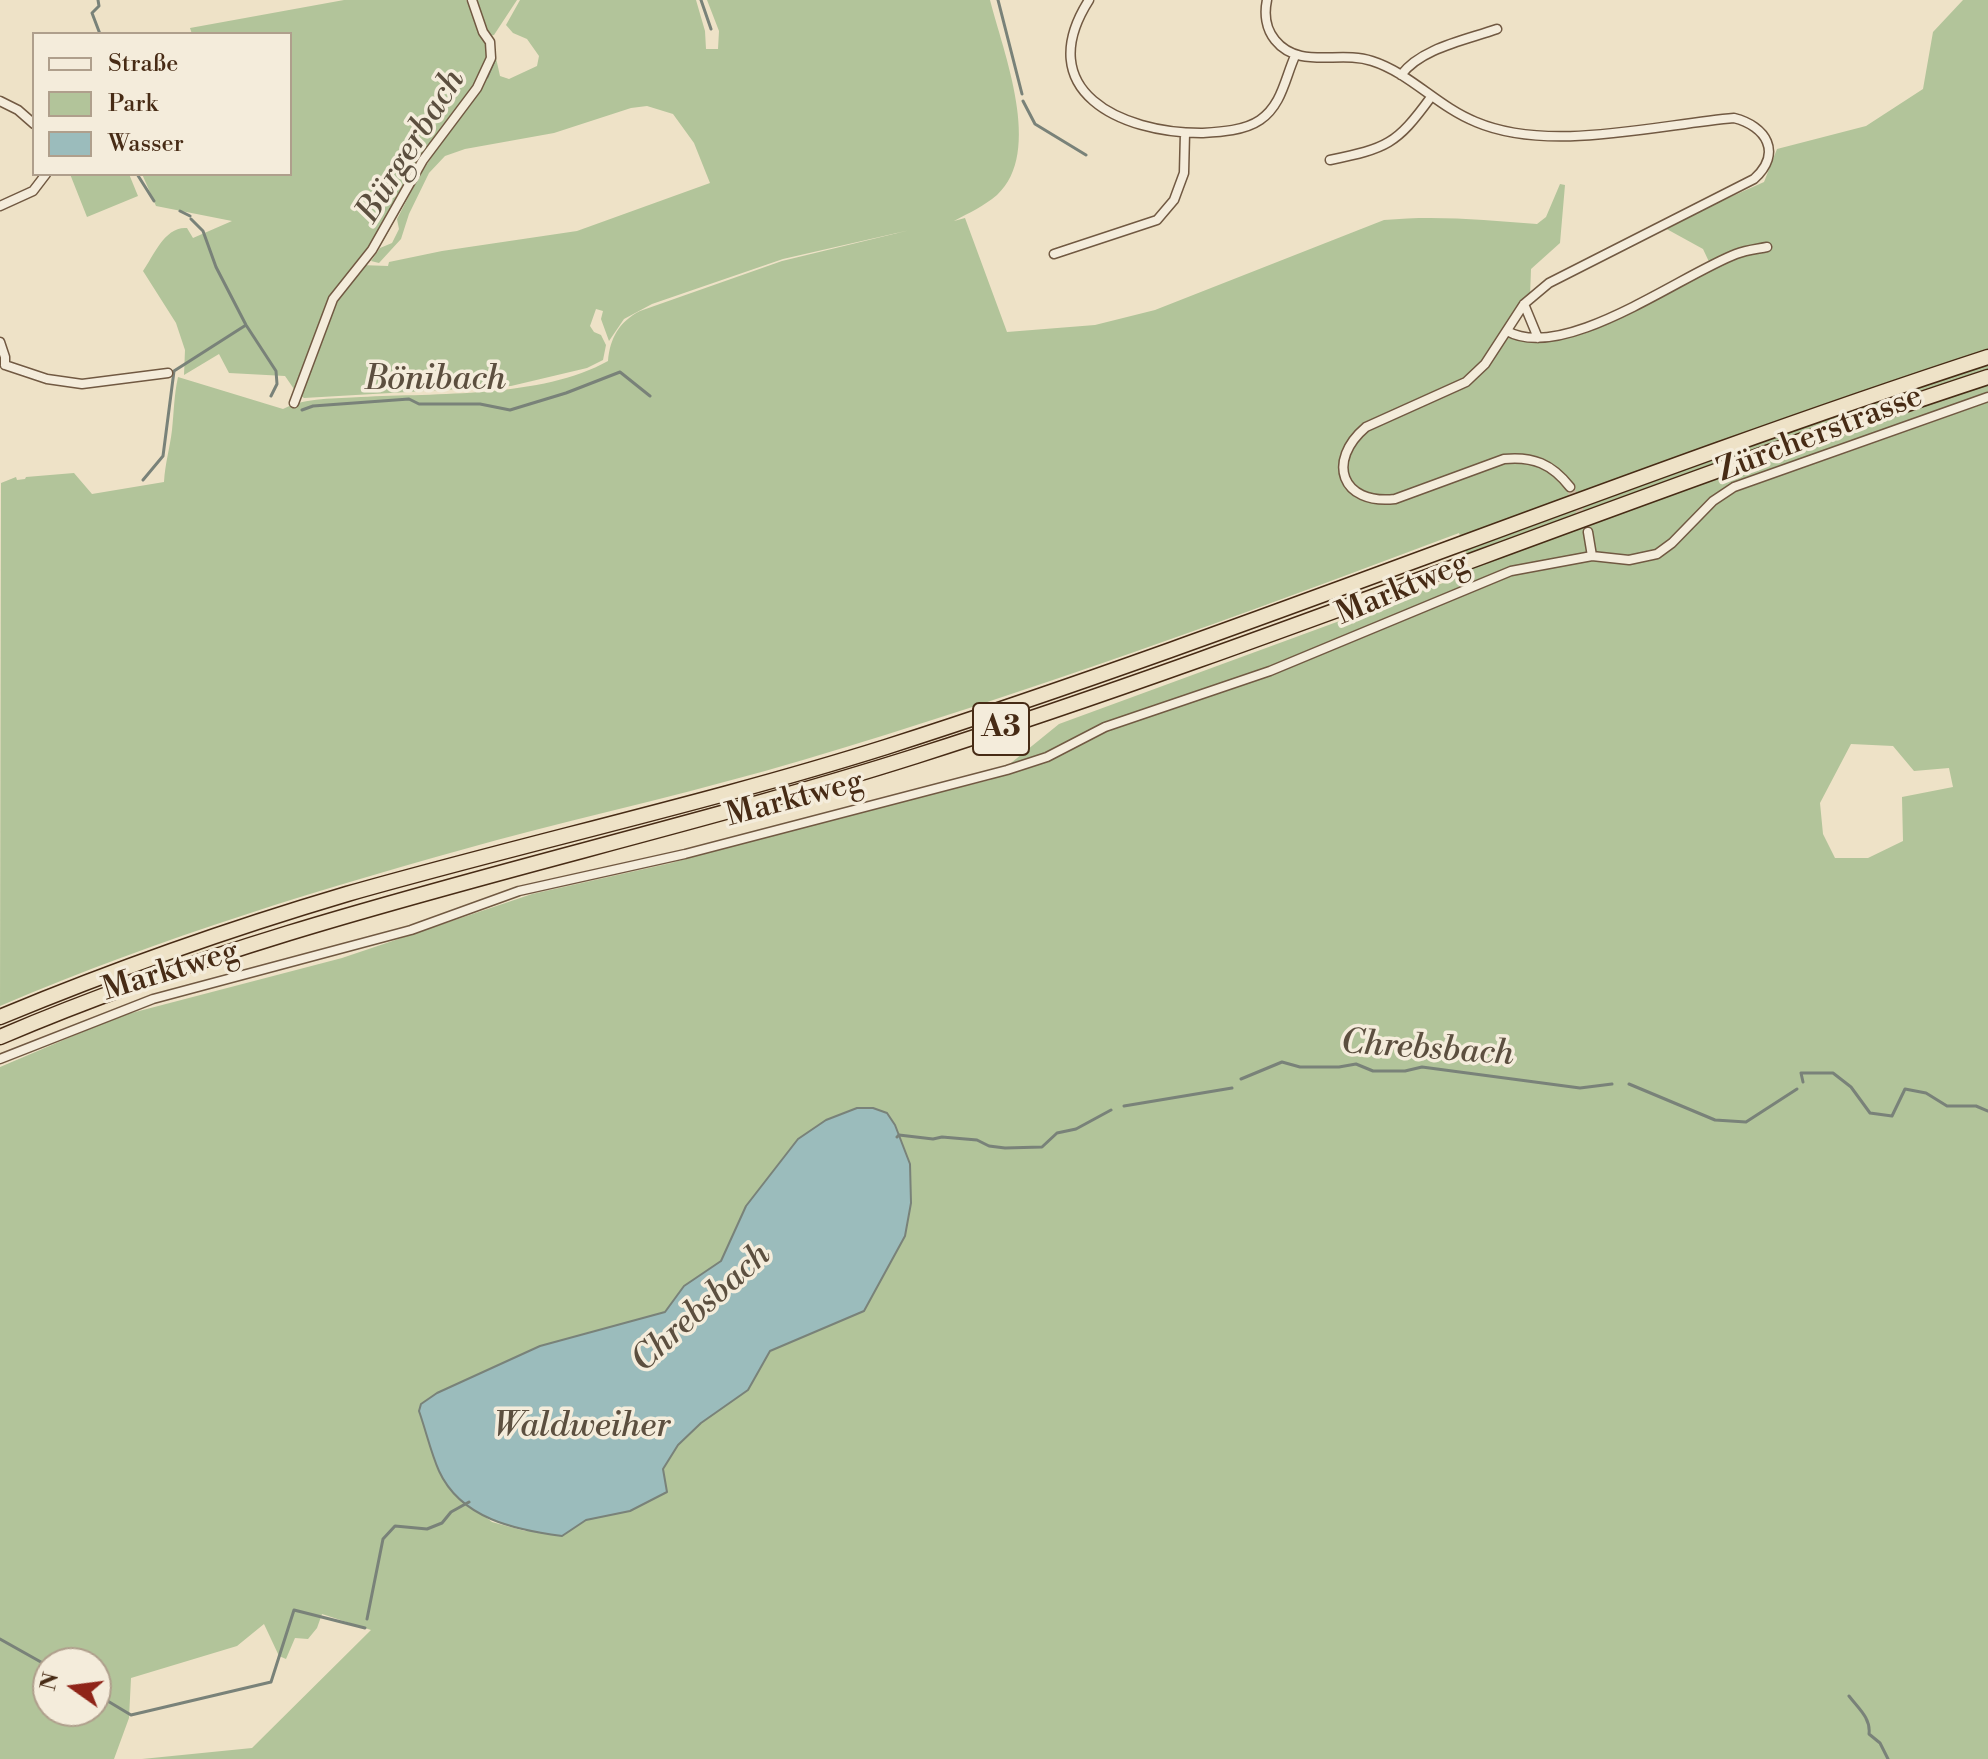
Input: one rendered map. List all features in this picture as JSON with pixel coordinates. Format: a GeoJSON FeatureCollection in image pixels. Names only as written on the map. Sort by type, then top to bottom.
{"type":"FeatureCollection","features":[{"type":"Feature","properties":{"kind":"highway","name":"A3"},"geometry":{"type":"LineString","coordinates":[[0,1017],[120,969],[294,911],[784,777],[1047,694],[1740,442],[1988,357]]}},
{"type":"Feature","properties":{"kind":"highway","name":"A3"},"geometry":{"type":"LineString","coordinates":[[0,1037],[136,984],[294,929],[800,791],[1017,723],[1316,618],[1752,458],[1988,377]]}},
{"type":"Feature","properties":{"kind":"street"},"geometry":{"type":"LineString","coordinates":[[294,403],[333,299],[372,250],[423,160],[477,88],[491,58],[490,42],[483,32],[472,0]]}},
{"type":"Feature","properties":{"kind":"street"},"geometry":{"type":"LineString","coordinates":[[1089,0],[1076,24],[1070,52],[1072,73],[1080,90],[1097,106],[1123,119],[1167,131],[1230,130],[1260,120],[1279,98],[1295,56]]}},
{"type":"Feature","properties":{"kind":"street"},"geometry":{"type":"LineString","coordinates":[[1267,0],[1265,16],[1271,35],[1284,50],[1295,56],[1362,58],[1401,75],[1451,111],[1506,132],[1543,137],[1734,118],[1750,122],[1763,132],[1769,153],[1761,173],[1754,179],[1549,283],[1524,304],[1485,364],[1466,382],[1366,427],[1353,438],[1345,451],[1343,468],[1349,486],[1360,495],[1376,501],[1395,499],[1504,459],[1516,458],[1540,462],[1557,471],[1570,487]]}},
{"type":"Feature","properties":{"kind":"street"},"geometry":{"type":"LineString","coordinates":[[1401,75],[1424,54],[1497,29]]}},
{"type":"Feature","properties":{"kind":"street"},"geometry":{"type":"LineString","coordinates":[[1330,160],[1390,143],[1408,129],[1431,97]]}},
{"type":"Feature","properties":{"kind":"street"},"geometry":{"type":"LineString","coordinates":[[0,101],[18,110],[32,122]]}},
{"type":"Feature","properties":{"kind":"street"},"geometry":{"type":"LineString","coordinates":[[1054,254],[1157,220],[1174,200],[1184,173],[1185,133]]}},
{"type":"Feature","properties":{"kind":"street"},"geometry":{"type":"LineString","coordinates":[[0,206],[33,191],[44,176]]}},
{"type":"Feature","properties":{"kind":"street"},"geometry":{"type":"LineString","coordinates":[[1507,331],[1515,336],[1538,338],[1572,333],[1737,253],[1767,247]]}},
{"type":"Feature","properties":{"kind":"street"},"geometry":{"type":"LineString","coordinates":[[1524,304],[1538,338]]}},
{"type":"Feature","properties":{"kind":"street"},"geometry":{"type":"LineString","coordinates":[[0,342],[5,353],[2,368],[47,379],[82,384],[168,373]]}},
{"type":"Feature","properties":{"kind":"street","name":"Zürcherstrasse"},"geometry":{"type":"LineString","coordinates":[[1592,556],[1629,560],[1657,554],[1724,492],[1734,487],[1988,397]]}},
{"type":"Feature","properties":{"kind":"street"},"geometry":{"type":"LineString","coordinates":[[1588,532],[1592,556]]}},
{"type":"Feature","properties":{"kind":"street","name":"Marktweg"},"geometry":{"type":"LineString","coordinates":[[0,1059],[153,999],[411,930],[519,891],[685,854],[1007,770],[1047,757],[1105,727],[1270,671],[1511,571],[1592,556]]}},
{"type":"Feature","properties":{"kind":"green space"},"geometry":{"type":"Polygon","coordinates":[[[344,0],[466,0],[488,44],[487,59],[470,94],[421,160],[361,265],[388,266],[389,262],[442,251],[577,231],[710,183],[694,143],[673,114],[647,106],[631,108],[554,133],[465,149],[445,156],[429,173],[401,239],[379,263],[371,261],[380,248],[392,243],[399,229],[397,219],[417,180],[492,62],[496,58],[500,76],[509,79],[537,66],[539,56],[527,39],[513,33],[506,25],[520,0],[696,0],[705,31],[706,49],[718,49],[719,31],[707,0],[990,0],[1016,101],[1018,154],[1011,176],[997,195],[954,221],[965,218],[1007,332],[1095,325],[1155,310],[1384,220],[1442,218],[1537,224],[1546,217],[1560,184],[1565,185],[1560,243],[1531,269],[1530,297],[1507,331],[1515,336],[1572,333],[1711,266],[1703,249],[1663,227],[1764,182],[1777,149],[1866,126],[1923,89],[1933,32],[1963,0],[1988,0],[1988,1759],[142,1759],[252,1748],[371,1630],[322,1614],[317,1628],[308,1639],[295,1638],[286,1659],[279,1656],[264,1624],[237,1646],[131,1678],[129,1718],[114,1759],[0,1759],[0,1067],[120,1016],[342,958],[532,894],[671,863],[824,820],[990,780],[1059,724],[1473,572],[1459,533],[1051,681],[886,735],[765,771],[497,840],[308,895],[122,957],[0,1006],[1,483],[16,477],[17,480],[74,473],[92,494],[164,482],[178,377],[283,409],[321,399],[455,394],[552,382],[608,361],[617,332],[626,320],[640,311],[782,261],[910,230],[783,259],[652,304],[624,319],[609,341],[601,319],[603,311],[596,309],[590,326],[601,335],[606,345],[603,360],[587,368],[511,386],[304,398],[301,396],[312,365],[294,389],[285,376],[229,373],[219,354],[184,375],[185,350],[176,323],[143,271],[172,232],[187,228],[193,238],[232,221],[156,206],[143,176],[292,176],[292,32],[191,32],[190,28],[344,0]],[[1851,744],[1820,803],[1823,834],[1835,858],[1868,858],[1903,841],[1902,797],[1953,787],[1949,768],[1914,771],[1893,746],[1851,744]],[[746,1206],[721,1261],[684,1286],[665,1312],[540,1346],[437,1393],[421,1404],[419,1412],[439,1472],[449,1488],[492,1522],[525,1531],[630,1511],[678,1445],[701,1423],[748,1390],[770,1351],[864,1311],[905,1236],[746,1206]]]}},
{"type":"Feature","properties":{"kind":"green space"},"geometry":{"type":"Polygon","coordinates":[[[475,0],[517,0],[494,35],[490,36],[484,31],[475,0]]]}},
{"type":"Feature","properties":{"kind":"green space"},"geometry":{"type":"Polygon","coordinates":[[[71,176],[130,176],[138,196],[87,217],[71,176]]]}},
{"type":"Feature","properties":{"kind":"water","name":"Waldweiher"},"geometry":{"type":"Polygon","coordinates":[[[857,1108],[873,1108],[887,1113],[910,1164],[911,1203],[905,1236],[864,1311],[770,1351],[748,1390],[701,1423],[678,1445],[663,1469],[667,1492],[630,1511],[586,1520],[562,1536],[509,1525],[475,1511],[461,1501],[449,1487],[433,1457],[419,1411],[421,1404],[437,1393],[540,1346],[665,1312],[684,1286],[721,1261],[746,1206],[798,1139],[826,1120],[857,1108]]]}},
{"type":"Feature","properties":{"kind":"waterway","name":"Bönibach"},"geometry":{"type":"LineString","coordinates":[[98,0],[99,6],[92,13],[99,32]]}},
{"type":"Feature","properties":{"kind":"waterway"},"geometry":{"type":"LineString","coordinates":[[701,0],[711,29]]}},
{"type":"Feature","properties":{"kind":"waterway"},"geometry":{"type":"LineString","coordinates":[[998,0],[1022,94]]}},
{"type":"Feature","properties":{"kind":"waterway","name":"Bürgerbach"},"geometry":{"type":"LineString","coordinates":[[487,77],[494,61]]}},
{"type":"Feature","properties":{"kind":"waterway"},"geometry":{"type":"LineString","coordinates":[[1023,101],[1035,124],[1086,155]]}},
{"type":"Feature","properties":{"kind":"waterway","name":"Bönibach"},"geometry":{"type":"LineString","coordinates":[[138,176],[154,201]]}},
{"type":"Feature","properties":{"kind":"waterway","name":"Bürgerbach"},"geometry":{"type":"LineString","coordinates":[[379,245],[409,192]]}},
{"type":"Feature","properties":{"kind":"waterway","name":"Bönibach"},"geometry":{"type":"LineString","coordinates":[[180,211],[190,216]]}},
{"type":"Feature","properties":{"kind":"waterway","name":"Bönibach"},"geometry":{"type":"LineString","coordinates":[[191,219],[203,231],[216,267],[246,325],[276,371],[277,384],[271,396]]}},
{"type":"Feature","properties":{"kind":"waterway"},"geometry":{"type":"LineString","coordinates":[[143,480],[163,456],[174,371],[246,325]]}},
{"type":"Feature","properties":{"kind":"waterway","name":"Bönibach"},"geometry":{"type":"LineString","coordinates":[[302,410],[313,406],[409,399],[419,404],[480,404],[510,410],[620,372],[650,396]]}},
{"type":"Feature","properties":{"kind":"waterway","name":"Chrebsbach"},"geometry":{"type":"LineString","coordinates":[[1241,1079],[1282,1062],[1300,1067],[1356,1064],[1373,1071],[1405,1071],[1422,1067],[1580,1088],[1612,1084]]}},
{"type":"Feature","properties":{"kind":"waterway","name":"Chrebsbach"},"geometry":{"type":"LineString","coordinates":[[1803,1082],[1801,1073],[1833,1073],[1851,1087],[1870,1113],[1892,1116],[1905,1089],[1926,1093],[1947,1106],[1976,1106],[1988,1111]]}},
{"type":"Feature","properties":{"kind":"waterway","name":"Chrebsbach"},"geometry":{"type":"LineString","coordinates":[[1629,1084],[1715,1120],[1746,1122],[1797,1089]]}},
{"type":"Feature","properties":{"kind":"waterway","name":"Chrebsbach"},"geometry":{"type":"LineString","coordinates":[[1124,1106],[1232,1088]]}},
{"type":"Feature","properties":{"kind":"waterway","name":"Chrebsbach"},"geometry":{"type":"LineString","coordinates":[[897,1137],[977,1140],[989,1146],[1005,1148],[1042,1147],[1057,1133],[1076,1129],[1111,1110]]}},
{"type":"Feature","properties":{"kind":"waterway","name":"Chrebsbach"},"geometry":{"type":"LineString","coordinates":[[367,1619],[383,1539],[395,1526],[427,1529],[442,1523],[451,1512],[469,1502]]}},
{"type":"Feature","properties":{"kind":"waterway","name":"Chrebsbach"},"geometry":{"type":"LineString","coordinates":[[112,1704],[131,1715],[271,1682],[294,1610],[365,1628]]}},
{"type":"Feature","properties":{"kind":"waterway","name":"Chrebsbach"},"geometry":{"type":"LineString","coordinates":[[0,1639],[32,1657]]}},
{"type":"Feature","properties":{"kind":"waterway"},"geometry":{"type":"LineString","coordinates":[[1849,1696],[1866,1718],[1869,1734],[1880,1743],[1888,1759]]}},
{"type":"Feature","properties":{"kind":"tunnel"},"geometry":{"type":"LineString","coordinates":[[1570,487],[1588,532]]}}]}
